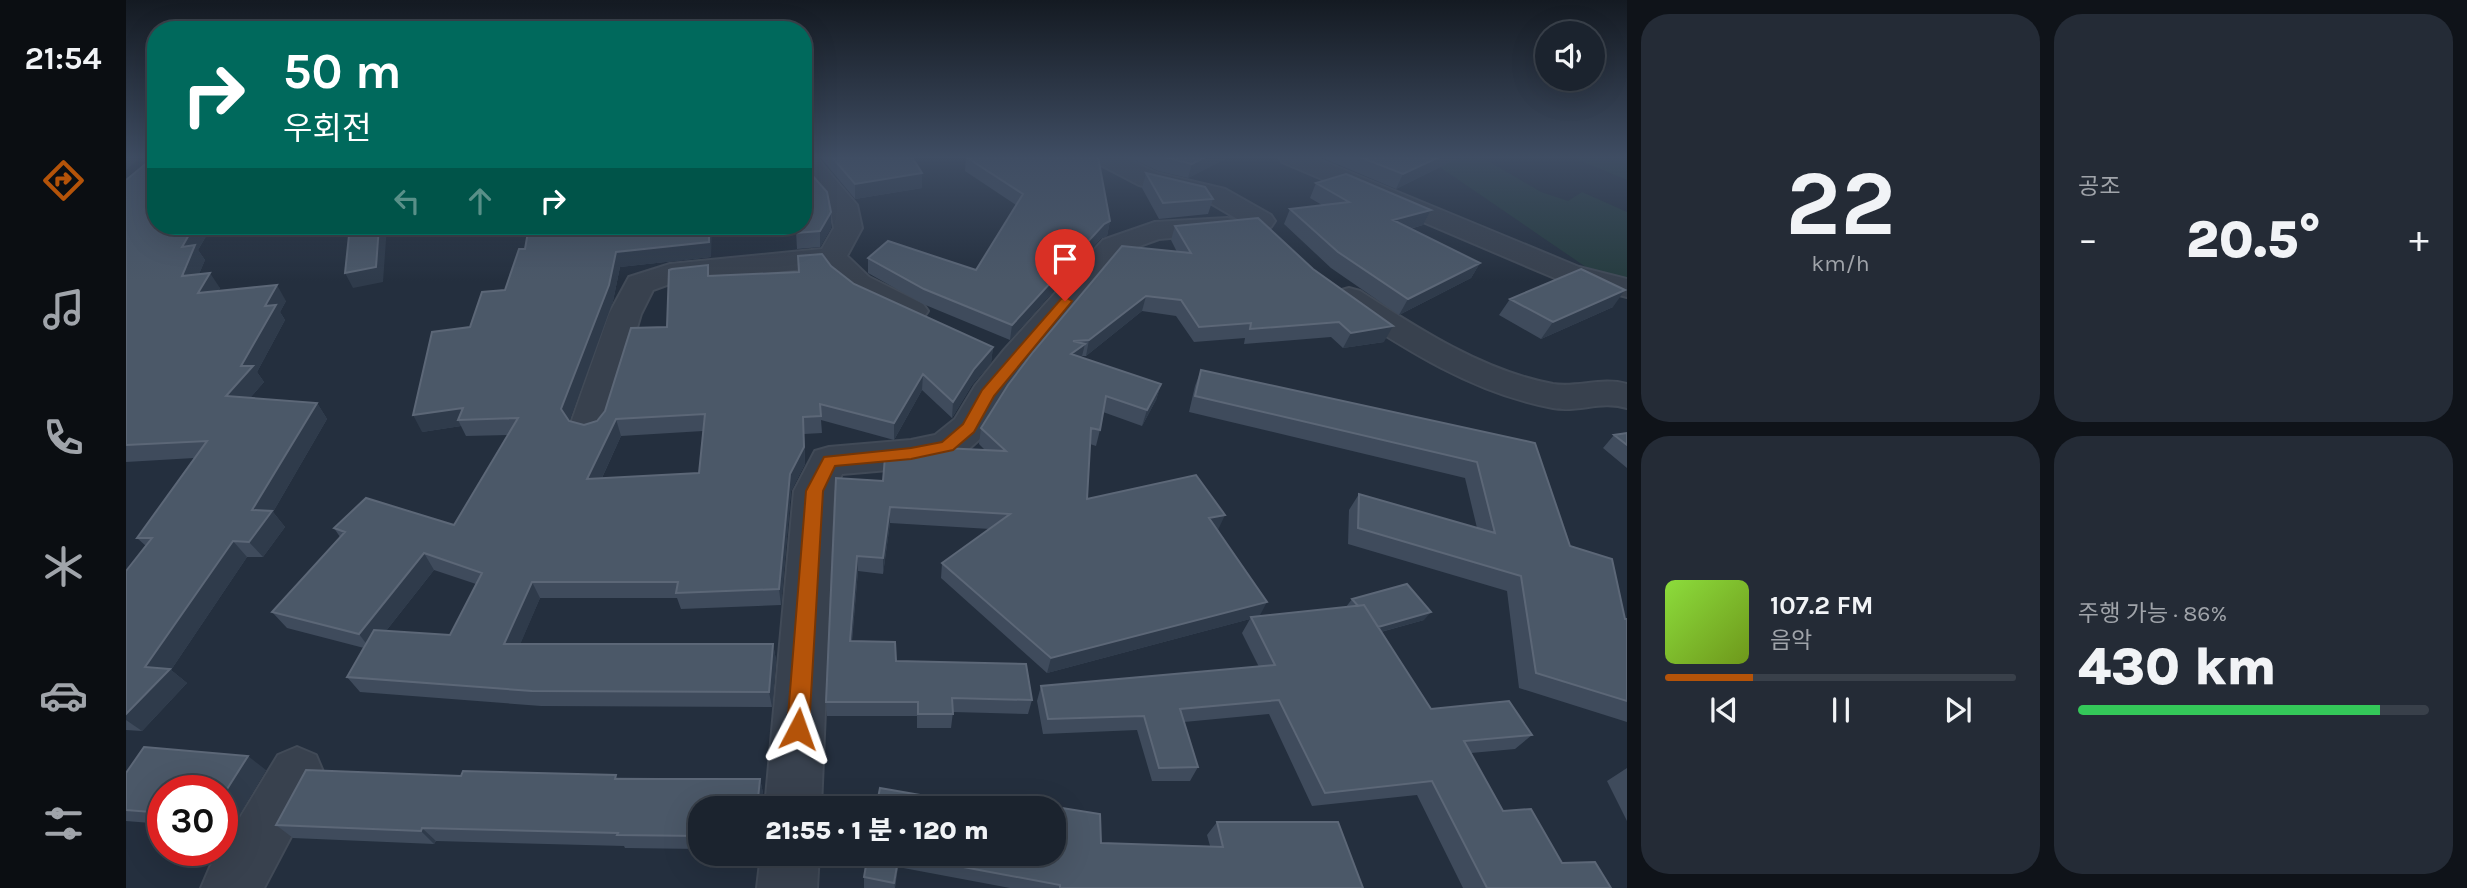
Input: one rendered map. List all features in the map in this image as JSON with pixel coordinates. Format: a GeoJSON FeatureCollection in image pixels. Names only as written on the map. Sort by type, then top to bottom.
{"type":"FeatureCollection","features":[{"type":"Feature","properties":{"kind":"street"},"geometry":{"type":"LineString","coordinates":[[832,257],[848,228],[843,205],[837,198]]}},
{"type":"Feature","properties":{"kind":"street"},"geometry":{"type":"LineString","coordinates":[[1222,198],[1261,222],[1289,248]]}},
{"type":"Feature","properties":{"kind":"street"},"geometry":{"type":"LineString","coordinates":[[1390,198],[1568,273],[1627,288]]}},
{"type":"Feature","properties":{"kind":"street"},"geometry":{"type":"LineString","coordinates":[[794,796],[814,491],[829,461],[911,454],[947,446],[969,428],[988,394],[1003,352],[1113,246],[1155,231],[1261,222]]}},
{"type":"Feature","properties":{"kind":"street"},"geometry":{"type":"LineString","coordinates":[[832,257],[844,274],[866,291],[941,324]]}},
{"type":"Feature","properties":{"kind":"street"},"geometry":{"type":"LineString","coordinates":[[589,425],[625,314],[640,284],[670,273],[832,257]]}},
{"type":"Feature","properties":{"kind":"street"},"geometry":{"type":"LineString","coordinates":[[1317,274],[1409,337],[1486,375],[1556,397],[1610,389],[1627,396]]}},
{"type":"Feature","properties":{"kind":"street"},"geometry":{"type":"LineString","coordinates":[[231,888],[297,774]]}},
{"type":"Feature","properties":{"kind":"street"},"geometry":{"type":"LineString","coordinates":[[787,888],[789,866]]}},
{"type":"Feature","properties":{"kind":"green space"},"geometry":{"type":"Polygon","coordinates":[[[1486,198],[1560,198],[1568,201],[1572,198],[1596,198],[1627,212],[1627,281],[1599,276],[1486,198]]]}},
{"type":"Feature","properties":{"kind":"building"},"geometry":{"type":"Polygon","coordinates":[[[126,198],[147,198],[147,235],[189,235],[182,247],[195,245],[182,276],[210,273],[198,293],[277,285],[265,306],[276,305],[241,366],[253,366],[226,396],[317,403],[252,510],[272,511],[249,542],[233,541],[145,667],[170,669],[126,714],[126,571],[152,538],[137,538],[207,441],[126,445],[126,198]]]}},
{"type":"Feature","properties":{"kind":"building"},"geometry":{"type":"Polygon","coordinates":[[[812,198],[828,198],[831,212],[820,231],[812,232],[812,198]]]}},
{"type":"Feature","properties":{"kind":"building"},"geometry":{"type":"Polygon","coordinates":[[[1020,198],[1106,198],[1110,221],[1104,224],[1012,325],[924,289],[868,258],[888,241],[976,270],[1020,198]]]}},
{"type":"Feature","properties":{"kind":"building"},"geometry":{"type":"Polygon","coordinates":[[[1160,198],[1213,199],[1163,203],[1160,198]]]}},
{"type":"Feature","properties":{"kind":"building"},"geometry":{"type":"Polygon","coordinates":[[[1343,198],[1404,198],[1431,210],[1393,220],[1480,263],[1408,299],[1338,252],[1290,209],[1349,202],[1343,198]]]}},
{"type":"Feature","properties":{"kind":"building"},"geometry":{"type":"Polygon","coordinates":[[[1258,218],[1313,269],[1393,326],[1351,333],[1339,322],[1250,329],[1251,323],[1199,327],[1181,300],[1146,296],[1089,340],[1073,341],[1085,344],[1071,354],[1161,384],[1147,410],[1106,396],[1100,430],[1091,428],[1087,499],[1196,475],[1225,515],[1209,518],[1267,602],[1051,658],[942,563],[1010,514],[890,507],[883,558],[857,556],[850,641],[895,642],[896,661],[1026,664],[1032,700],[952,698],[953,714],[918,714],[918,702],[826,702],[836,478],[883,481],[885,457],[912,455],[943,448],[1006,451],[981,428],[1033,352],[1122,246],[1191,253],[1175,226],[1258,218]]]}},
{"type":"Feature","properties":{"kind":"building"},"geometry":{"type":"Polygon","coordinates":[[[349,235],[378,235],[376,267],[345,273],[349,235]]]}},
{"type":"Feature","properties":{"kind":"building"},"geometry":{"type":"Polygon","coordinates":[[[527,235],[709,235],[709,242],[616,252],[609,285],[561,409],[569,421],[584,425],[597,421],[605,411],[631,328],[667,327],[669,270],[672,269],[708,265],[708,276],[799,272],[798,256],[822,254],[831,266],[854,284],[993,347],[974,369],[953,402],[923,374],[894,423],[820,404],[821,416],[803,417],[804,447],[790,474],[779,589],[676,593],[678,582],[532,582],[504,644],[773,644],[769,692],[532,691],[347,677],[374,630],[450,635],[482,573],[424,553],[359,634],[272,612],[345,532],[334,528],[366,498],[454,525],[518,418],[458,420],[463,408],[413,415],[432,332],[470,327],[482,292],[505,290],[519,249],[525,249],[527,235]],[[705,414],[616,419],[587,479],[699,473],[705,414]]]}},
{"type":"Feature","properties":{"kind":"building"},"geometry":{"type":"Polygon","coordinates":[[[1581,269],[1625,290],[1553,322],[1510,299],[1581,269]]]}},
{"type":"Feature","properties":{"kind":"building"},"geometry":{"type":"Polygon","coordinates":[[[1201,370],[1535,443],[1570,546],[1612,559],[1627,619],[1627,701],[1536,673],[1521,576],[1358,528],[1359,494],[1495,533],[1477,462],[1195,396],[1201,370]]]}},
{"type":"Feature","properties":{"kind":"building"},"geometry":{"type":"Polygon","coordinates":[[[1627,433],[1627,445],[1614,435],[1627,433]]]}},
{"type":"Feature","properties":{"kind":"building"},"geometry":{"type":"Polygon","coordinates":[[[1407,584],[1431,612],[1378,627],[1364,605],[1358,606],[1352,599],[1407,584]]]}},
{"type":"Feature","properties":{"kind":"building"},"geometry":{"type":"Polygon","coordinates":[[[1364,605],[1431,709],[1509,701],[1532,735],[1464,741],[1503,811],[1531,809],[1562,863],[1595,862],[1611,888],[1487,888],[1432,781],[1325,793],[1279,700],[1180,709],[1198,767],[1159,768],[1144,716],[1048,719],[1041,686],[1275,665],[1251,617],[1364,605]]]}},
{"type":"Feature","properties":{"kind":"building"},"geometry":{"type":"Polygon","coordinates":[[[144,747],[248,756],[236,775],[147,775],[147,812],[126,810],[126,773],[144,747]]]}},
{"type":"Feature","properties":{"kind":"building"},"geometry":{"type":"Polygon","coordinates":[[[306,770],[461,776],[463,771],[616,775],[615,779],[760,779],[758,796],[688,796],[688,836],[422,828],[421,831],[276,825],[306,770]]]}},
{"type":"Feature","properties":{"kind":"building"},"geometry":{"type":"Polygon","coordinates":[[[880,788],[926,796],[878,796],[880,788]]]}},
{"type":"Feature","properties":{"kind":"building"},"geometry":{"type":"Polygon","coordinates":[[[1066,809],[1100,814],[1101,843],[1223,847],[1217,822],[1338,822],[1363,888],[1060,888],[1060,885],[958,866],[1066,866],[1066,809]]]}},
{"type":"Feature","properties":{"kind":"building"},"geometry":{"type":"Polygon","coordinates":[[[866,866],[897,866],[894,883],[864,877],[866,866]]]}},
{"type":"Feature","properties":{"kind":"route"},"geometry":{"type":"LineString","coordinates":[[798,729],[814,491],[829,461],[911,454],[947,446],[969,428],[988,394],[1065,301]]}}]}
